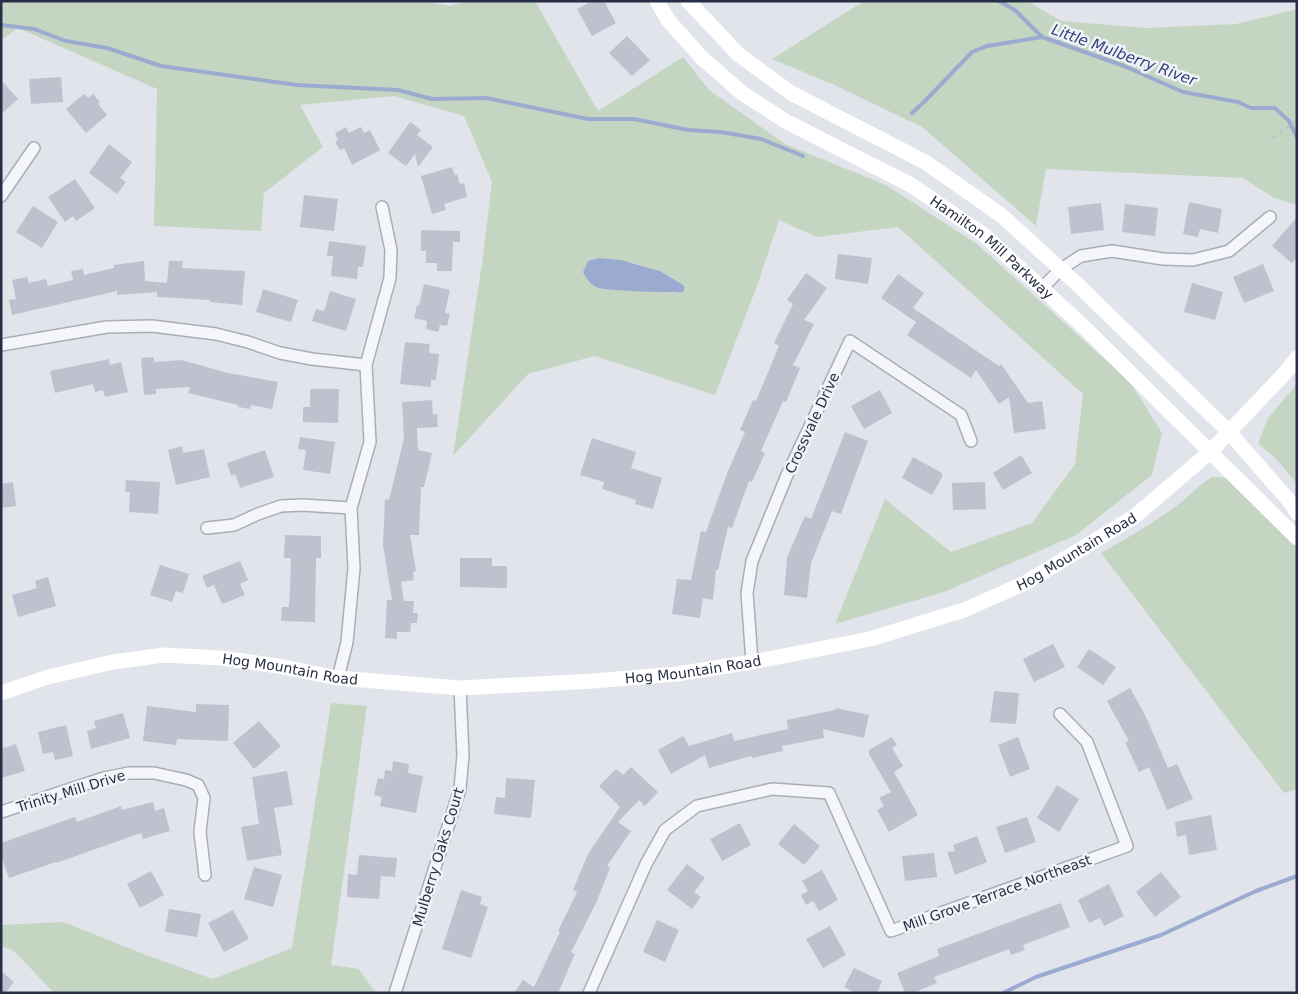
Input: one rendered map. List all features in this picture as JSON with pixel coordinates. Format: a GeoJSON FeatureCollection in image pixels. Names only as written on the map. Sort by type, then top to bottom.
{"type":"FeatureCollection","features":[{"type":"Feature","properties":{"kind":"street","name":"Hamilton Mill Parkway"},"geometry":{"type":"LineString","coordinates":[[657,1],[668,20],[701,57],[742,93],[787,122],[911,185],[984,235],[1084,327],[1297,538]]}},
{"type":"Feature","properties":{"kind":"street","name":"Hamilton Mill Parkway"},"geometry":{"type":"LineString","coordinates":[[688,1],[739,55],[791,93],[925,162],[1001,215],[1061,269],[1229,432],[1291,502],[1297,513]]}},
{"type":"Feature","properties":{"kind":"street"},"geometry":{"type":"LineString","coordinates":[[1,196],[34,148]]}},
{"type":"Feature","properties":{"kind":"street"},"geometry":{"type":"LineString","coordinates":[[338,678],[347,642],[354,568],[351,508],[370,442],[366,364],[390,278],[391,250],[382,207]]}},
{"type":"Feature","properties":{"kind":"street"},"geometry":{"type":"LineString","coordinates":[[1042,288],[1061,269],[1081,256],[1112,252],[1163,259],[1193,260],[1229,251],[1270,217]]}},
{"type":"Feature","properties":{"kind":"street"},"geometry":{"type":"LineString","coordinates":[[1,345],[107,327],[152,326],[216,334],[280,353],[312,359],[366,364]]}},
{"type":"Feature","properties":{"kind":"street","name":"Crossvale Drive"},"geometry":{"type":"LineString","coordinates":[[752,662],[747,593],[752,561],[787,475],[850,341],[961,415],[971,441]]}},
{"type":"Feature","properties":{"kind":"street","name":"Hog Mountain Road"},"geometry":{"type":"LineString","coordinates":[[1,693],[48,677],[114,662],[164,655],[222,658],[278,666],[338,678],[460,688],[593,681],[677,674],[752,662],[870,639],[964,610],[1025,583],[1134,517],[1210,452],[1297,358]]}},
{"type":"Feature","properties":{"kind":"street"},"geometry":{"type":"LineString","coordinates":[[207,528],[234,525],[282,506],[302,504],[351,508]]}},
{"type":"Feature","properties":{"kind":"street","name":"Mulberry Oaks Court"},"geometry":{"type":"LineString","coordinates":[[395,993],[460,789],[463,755],[460,688]]}},
{"type":"Feature","properties":{"kind":"street","name":"Mill Grove Terrace Northeast"},"geometry":{"type":"LineString","coordinates":[[589,993],[646,864],[665,830],[697,806],[772,789],[829,793],[891,931],[1127,846],[1087,742],[1060,714]]}},
{"type":"Feature","properties":{"kind":"street","name":"Trinity Mill Drive"},"geometry":{"type":"LineString","coordinates":[[1,812],[104,778],[129,773],[154,773],[186,780],[198,785],[204,798],[200,832],[205,875]]}},
{"type":"Feature","properties":{"kind":"path"},"geometry":{"type":"LineString","coordinates":[[1273,138],[1297,120]]}},
{"type":"Feature","properties":{"kind":"green space"},"geometry":{"type":"Polygon","coordinates":[[[1,1],[422,1],[450,6],[466,1],[535,1],[598,111],[683,57],[709,90],[785,144],[886,185],[977,244],[1130,382],[1162,433],[1152,475],[1076,535],[944,592],[835,624],[885,499],[951,552],[1032,523],[1075,464],[1083,394],[898,227],[817,237],[779,220],[757,286],[715,395],[595,356],[528,374],[453,456],[482,263],[492,182],[464,116],[394,96],[300,105],[323,147],[264,193],[261,231],[154,226],[157,89],[18,28],[1,40],[1,1]],[[599,258],[597,288],[675,293],[685,287],[677,280],[656,270],[599,258]]]}},
{"type":"Feature","properties":{"kind":"green space"},"geometry":{"type":"Polygon","coordinates":[[[864,1],[1027,1],[1061,21],[1146,28],[1236,24],[1297,9],[1297,205],[1274,198],[1243,178],[1046,169],[1036,226],[922,127],[832,84],[772,59],[864,1]]]}},
{"type":"Feature","properties":{"kind":"green space"},"geometry":{"type":"Polygon","coordinates":[[[1297,384],[1297,484],[1277,460],[1258,443],[1268,418],[1297,384]]]}},
{"type":"Feature","properties":{"kind":"green space"},"geometry":{"type":"Polygon","coordinates":[[[1212,477],[1229,478],[1297,543],[1297,789],[1284,793],[1101,553],[1167,513],[1212,477]]]}},
{"type":"Feature","properties":{"kind":"green space"},"geometry":{"type":"Polygon","coordinates":[[[331,703],[367,706],[331,965],[359,969],[376,993],[54,993],[14,951],[1,946],[1,925],[64,922],[146,955],[213,979],[292,948],[331,703]]]}},
{"type":"Feature","properties":{"kind":"water"},"geometry":{"type":"Polygon","coordinates":[[[599,258],[621,260],[660,271],[685,287],[683,292],[652,292],[596,287],[588,281],[583,272],[588,261],[599,258]]]}},
{"type":"Feature","properties":{"kind":"building"},"geometry":{"type":"Polygon","coordinates":[[[592,1],[604,1],[616,23],[592,36],[577,9],[592,1]]]}},
{"type":"Feature","properties":{"kind":"building"},"geometry":{"type":"Polygon","coordinates":[[[627,36],[650,60],[632,76],[609,53],[627,36]]]}},
{"type":"Feature","properties":{"kind":"building"},"geometry":{"type":"Polygon","coordinates":[[[61,77],[63,102],[31,104],[29,79],[61,77]]]}},
{"type":"Feature","properties":{"kind":"building"},"geometry":{"type":"Polygon","coordinates":[[[1,80],[18,99],[1,114],[1,80]]]}},
{"type":"Feature","properties":{"kind":"building"},"geometry":{"type":"Polygon","coordinates":[[[84,94],[88,98],[93,94],[107,115],[86,133],[66,109],[84,94]]]}},
{"type":"Feature","properties":{"kind":"building"},"geometry":{"type":"Polygon","coordinates":[[[410,122],[421,130],[417,135],[433,147],[418,167],[415,154],[406,166],[388,153],[410,122]]]}},
{"type":"Feature","properties":{"kind":"building"},"geometry":{"type":"Polygon","coordinates":[[[346,127],[349,133],[361,127],[364,133],[370,130],[380,150],[352,165],[344,148],[340,150],[335,142],[338,140],[335,133],[346,127]]]}},
{"type":"Feature","properties":{"kind":"building"},"geometry":{"type":"Polygon","coordinates":[[[109,144],[132,162],[120,178],[126,182],[117,194],[89,173],[109,144]]]}},
{"type":"Feature","properties":{"kind":"building"},"geometry":{"type":"Polygon","coordinates":[[[452,167],[455,175],[457,174],[460,184],[464,183],[467,197],[444,204],[446,210],[432,214],[421,176],[452,167]]]}},
{"type":"Feature","properties":{"kind":"building"},"geometry":{"type":"Polygon","coordinates":[[[75,179],[95,208],[76,221],[73,216],[65,222],[48,197],[75,179]]]}},
{"type":"Feature","properties":{"kind":"building"},"geometry":{"type":"Polygon","coordinates":[[[304,195],[338,199],[334,231],[300,227],[304,195]]]}},
{"type":"Feature","properties":{"kind":"building"},"geometry":{"type":"Polygon","coordinates":[[[1189,202],[1222,209],[1218,233],[1200,229],[1198,237],[1183,234],[1189,202]]]}},
{"type":"Feature","properties":{"kind":"building"},"geometry":{"type":"Polygon","coordinates":[[[1101,203],[1104,230],[1071,234],[1068,207],[1101,203]]]}},
{"type":"Feature","properties":{"kind":"building"},"geometry":{"type":"Polygon","coordinates":[[[1125,204],[1158,208],[1155,236],[1122,232],[1125,204]]]}},
{"type":"Feature","properties":{"kind":"building"},"geometry":{"type":"Polygon","coordinates":[[[33,206],[58,222],[42,248],[16,232],[33,206]]]}},
{"type":"Feature","properties":{"kind":"building"},"geometry":{"type":"Polygon","coordinates":[[[1297,217],[1297,257],[1292,263],[1272,246],[1297,217]]]}},
{"type":"Feature","properties":{"kind":"building"},"geometry":{"type":"Polygon","coordinates":[[[421,230],[460,231],[460,242],[453,242],[452,271],[437,271],[437,263],[426,263],[426,251],[421,251],[421,230]]]}},
{"type":"Feature","properties":{"kind":"building"},"geometry":{"type":"Polygon","coordinates":[[[329,241],[366,246],[363,267],[358,267],[357,279],[331,276],[333,256],[327,256],[329,241]]]}},
{"type":"Feature","properties":{"kind":"building"},"geometry":{"type":"Polygon","coordinates":[[[838,254],[872,258],[868,284],[835,279],[838,254]]]}},
{"type":"Feature","properties":{"kind":"building"},"geometry":{"type":"Polygon","coordinates":[[[144,261],[145,281],[167,283],[169,261],[183,261],[182,268],[245,271],[242,305],[210,302],[210,300],[157,297],[157,292],[117,295],[117,291],[12,315],[9,300],[16,299],[12,280],[27,277],[29,283],[46,279],[48,286],[73,280],[71,271],[83,269],[84,275],[114,268],[114,265],[144,261]]]}},
{"type":"Feature","properties":{"kind":"building"},"geometry":{"type":"Polygon","coordinates":[[[1263,264],[1274,291],[1244,303],[1233,277],[1263,264]]]}},
{"type":"Feature","properties":{"kind":"building"},"geometry":{"type":"Polygon","coordinates":[[[806,273],[827,288],[804,320],[814,324],[793,365],[800,368],[786,402],[783,401],[761,451],[765,453],[752,482],[749,481],[732,528],[728,527],[718,570],[716,570],[713,600],[703,598],[700,618],[672,614],[677,579],[691,580],[701,531],[706,532],[728,471],[745,432],[740,430],[753,400],[756,401],[779,346],[774,343],[793,304],[787,300],[806,273]]]}},
{"type":"Feature","properties":{"kind":"building"},"geometry":{"type":"Polygon","coordinates":[[[898,274],[924,293],[913,308],[999,366],[1001,364],[1028,403],[1042,401],[1046,429],[1014,433],[1009,397],[999,404],[976,370],[971,378],[907,335],[916,322],[881,298],[898,274]]]}},
{"type":"Feature","properties":{"kind":"building"},"geometry":{"type":"Polygon","coordinates":[[[1192,283],[1223,292],[1215,320],[1184,312],[1192,283]]]}},
{"type":"Feature","properties":{"kind":"building"},"geometry":{"type":"Polygon","coordinates":[[[424,284],[450,290],[445,313],[450,314],[447,326],[440,325],[438,332],[426,329],[427,321],[414,318],[424,284]]]}},
{"type":"Feature","properties":{"kind":"building"},"geometry":{"type":"Polygon","coordinates":[[[263,289],[298,300],[291,322],[256,312],[263,289]]]}},
{"type":"Feature","properties":{"kind":"building"},"geometry":{"type":"Polygon","coordinates":[[[330,291],[356,299],[346,331],[312,321],[316,309],[324,311],[330,291]]]}},
{"type":"Feature","properties":{"kind":"building"},"geometry":{"type":"Polygon","coordinates":[[[405,342],[430,344],[429,353],[439,354],[436,380],[431,380],[431,387],[400,384],[405,342]]]}},
{"type":"Feature","properties":{"kind":"building"},"geometry":{"type":"Polygon","coordinates":[[[154,357],[154,362],[181,360],[228,373],[278,382],[272,409],[251,405],[250,409],[238,407],[238,405],[188,393],[190,387],[156,389],[156,394],[144,395],[141,358],[154,357]]]}},
{"type":"Feature","properties":{"kind":"building"},"geometry":{"type":"Polygon","coordinates":[[[109,359],[110,365],[121,362],[128,392],[105,397],[103,390],[95,392],[93,384],[55,393],[50,371],[109,359]]]}},
{"type":"Feature","properties":{"kind":"building"},"geometry":{"type":"Polygon","coordinates":[[[310,389],[339,389],[338,423],[303,422],[303,407],[310,407],[310,389]]]}},
{"type":"Feature","properties":{"kind":"building"},"geometry":{"type":"Polygon","coordinates":[[[880,390],[892,413],[864,429],[851,406],[880,390]]]}},
{"type":"Feature","properties":{"kind":"building"},"geometry":{"type":"Polygon","coordinates":[[[432,400],[433,415],[437,414],[438,427],[417,428],[418,450],[432,453],[424,487],[421,487],[419,535],[410,535],[416,571],[413,572],[414,580],[401,582],[404,601],[414,601],[413,613],[418,613],[417,623],[411,623],[410,632],[397,632],[397,639],[385,638],[387,600],[392,600],[383,545],[385,499],[389,500],[404,438],[402,402],[432,400]]]}},
{"type":"Feature","properties":{"kind":"building"},"geometry":{"type":"Polygon","coordinates":[[[845,432],[868,441],[841,514],[832,511],[811,563],[807,598],[784,595],[787,557],[805,516],[811,519],[845,432]]]}},
{"type":"Feature","properties":{"kind":"building"},"geometry":{"type":"Polygon","coordinates":[[[300,437],[335,442],[330,474],[303,470],[306,450],[298,449],[300,437]]]}},
{"type":"Feature","properties":{"kind":"building"},"geometry":{"type":"Polygon","coordinates":[[[592,438],[636,452],[631,468],[662,478],[653,509],[635,504],[636,500],[602,489],[604,482],[580,475],[592,438]]]}},
{"type":"Feature","properties":{"kind":"building"},"geometry":{"type":"Polygon","coordinates":[[[182,446],[183,453],[204,449],[210,477],[176,485],[168,450],[182,446]]]}},
{"type":"Feature","properties":{"kind":"building"},"geometry":{"type":"Polygon","coordinates":[[[265,450],[274,477],[240,488],[235,474],[231,476],[227,463],[265,450]]]}},
{"type":"Feature","properties":{"kind":"building"},"geometry":{"type":"Polygon","coordinates":[[[1021,455],[1032,473],[1003,490],[993,473],[1021,455]]]}},
{"type":"Feature","properties":{"kind":"building"},"geometry":{"type":"Polygon","coordinates":[[[913,457],[942,473],[942,477],[932,495],[902,478],[913,457]]]}},
{"type":"Feature","properties":{"kind":"building"},"geometry":{"type":"Polygon","coordinates":[[[126,480],[160,482],[158,514],[129,512],[130,492],[125,492],[126,480]]]}},
{"type":"Feature","properties":{"kind":"building"},"geometry":{"type":"Polygon","coordinates":[[[13,482],[16,506],[1,508],[1,484],[13,482]]]}},
{"type":"Feature","properties":{"kind":"building"},"geometry":{"type":"Polygon","coordinates":[[[985,482],[986,509],[953,510],[952,483],[985,482]]]}},
{"type":"Feature","properties":{"kind":"building"},"geometry":{"type":"Polygon","coordinates":[[[285,535],[321,536],[321,558],[316,558],[315,622],[281,621],[282,607],[289,607],[290,588],[291,558],[284,558],[285,535]]]}},
{"type":"Feature","properties":{"kind":"building"},"geometry":{"type":"Polygon","coordinates":[[[460,558],[492,558],[492,566],[507,566],[507,588],[460,587],[460,558]]]}},
{"type":"Feature","properties":{"kind":"building"},"geometry":{"type":"Polygon","coordinates":[[[240,561],[248,580],[240,584],[245,595],[222,604],[214,585],[207,588],[202,576],[240,561]]]}},
{"type":"Feature","properties":{"kind":"building"},"geometry":{"type":"Polygon","coordinates":[[[160,565],[189,574],[183,593],[176,591],[172,602],[150,595],[160,565]]]}},
{"type":"Feature","properties":{"kind":"building"},"geometry":{"type":"Polygon","coordinates":[[[48,577],[56,606],[18,617],[12,595],[37,588],[35,581],[48,577]]]}},
{"type":"Feature","properties":{"kind":"building"},"geometry":{"type":"Polygon","coordinates":[[[1053,644],[1065,667],[1034,682],[1023,659],[1053,644]]]}},
{"type":"Feature","properties":{"kind":"building"},"geometry":{"type":"Polygon","coordinates":[[[1089,649],[1116,667],[1103,685],[1077,667],[1089,649]]]}},
{"type":"Feature","properties":{"kind":"building"},"geometry":{"type":"Polygon","coordinates":[[[1130,688],[1146,717],[1168,768],[1177,764],[1193,799],[1167,810],[1149,767],[1139,772],[1125,742],[1129,741],[1107,701],[1130,688]]]}},
{"type":"Feature","properties":{"kind":"building"},"geometry":{"type":"Polygon","coordinates":[[[994,691],[1019,693],[1016,724],[990,722],[994,691]]]}},
{"type":"Feature","properties":{"kind":"building"},"geometry":{"type":"Polygon","coordinates":[[[196,704],[229,705],[228,741],[177,739],[176,745],[143,741],[147,706],[196,712],[196,704]]]}},
{"type":"Feature","properties":{"kind":"building"},"geometry":{"type":"Polygon","coordinates":[[[836,708],[869,715],[864,738],[823,729],[824,738],[782,746],[783,751],[752,758],[751,756],[709,768],[705,755],[671,774],[658,750],[683,736],[689,746],[732,733],[734,741],[788,729],[787,720],[835,710],[836,708]]]}},
{"type":"Feature","properties":{"kind":"building"},"geometry":{"type":"Polygon","coordinates":[[[123,713],[130,738],[91,749],[87,731],[96,728],[94,721],[123,713]]]}},
{"type":"Feature","properties":{"kind":"building"},"geometry":{"type":"Polygon","coordinates":[[[259,721],[281,746],[254,769],[233,743],[259,721]]]}},
{"type":"Feature","properties":{"kind":"building"},"geometry":{"type":"Polygon","coordinates":[[[66,725],[73,756],[55,760],[53,752],[43,754],[38,732],[66,725]]]}},
{"type":"Feature","properties":{"kind":"building"},"geometry":{"type":"Polygon","coordinates":[[[892,737],[897,745],[892,748],[903,766],[894,772],[918,815],[889,832],[877,810],[884,806],[879,798],[891,792],[869,754],[869,750],[892,737]]]}},
{"type":"Feature","properties":{"kind":"building"},"geometry":{"type":"Polygon","coordinates":[[[1018,737],[1030,769],[1010,777],[998,745],[1018,737]]]}},
{"type":"Feature","properties":{"kind":"building"},"geometry":{"type":"Polygon","coordinates":[[[16,744],[25,771],[1,778],[1,749],[16,744]]]}},
{"type":"Feature","properties":{"kind":"building"},"geometry":{"type":"Polygon","coordinates":[[[393,761],[409,764],[408,773],[423,776],[416,813],[380,806],[382,797],[374,795],[378,778],[384,779],[385,770],[392,771],[393,761]]]}},
{"type":"Feature","properties":{"kind":"building"},"geometry":{"type":"Polygon","coordinates":[[[631,767],[658,792],[645,806],[639,800],[618,822],[631,831],[607,866],[610,868],[596,903],[571,952],[575,954],[558,993],[514,993],[523,980],[534,987],[577,892],[573,890],[588,854],[620,807],[599,786],[616,769],[623,775],[631,767]]]}},
{"type":"Feature","properties":{"kind":"building"},"geometry":{"type":"Polygon","coordinates":[[[287,771],[293,805],[274,808],[282,855],[247,861],[241,827],[259,824],[252,777],[287,771]]]}},
{"type":"Feature","properties":{"kind":"building"},"geometry":{"type":"Polygon","coordinates":[[[506,778],[535,780],[531,818],[494,814],[496,797],[505,798],[506,778]]]}},
{"type":"Feature","properties":{"kind":"building"},"geometry":{"type":"Polygon","coordinates":[[[1057,785],[1079,799],[1059,832],[1037,818],[1057,785]]]}},
{"type":"Feature","properties":{"kind":"building"},"geometry":{"type":"Polygon","coordinates":[[[153,802],[155,811],[164,808],[170,831],[143,839],[141,833],[9,878],[1,855],[1,843],[75,817],[77,822],[121,806],[122,810],[153,802]]]}},
{"type":"Feature","properties":{"kind":"building"},"geometry":{"type":"Polygon","coordinates":[[[1211,815],[1217,850],[1189,855],[1186,835],[1177,837],[1175,822],[1211,815]]]}},
{"type":"Feature","properties":{"kind":"building"},"geometry":{"type":"Polygon","coordinates":[[[1027,817],[1036,842],[1005,853],[996,827],[1027,817]]]}},
{"type":"Feature","properties":{"kind":"building"},"geometry":{"type":"Polygon","coordinates":[[[740,823],[751,845],[722,861],[710,839],[740,823]]]}},
{"type":"Feature","properties":{"kind":"building"},"geometry":{"type":"Polygon","coordinates":[[[794,824],[820,846],[804,865],[778,844],[794,824]]]}},
{"type":"Feature","properties":{"kind":"building"},"geometry":{"type":"Polygon","coordinates":[[[977,836],[987,862],[955,875],[947,852],[955,851],[953,845],[977,836]]]}},
{"type":"Feature","properties":{"kind":"building"},"geometry":{"type":"Polygon","coordinates":[[[934,853],[937,877],[905,881],[902,856],[934,853]]]}},
{"type":"Feature","properties":{"kind":"building"},"geometry":{"type":"Polygon","coordinates":[[[359,855],[397,858],[395,877],[381,876],[379,899],[347,897],[348,874],[357,875],[359,855]]]}},
{"type":"Feature","properties":{"kind":"building"},"geometry":{"type":"Polygon","coordinates":[[[687,864],[705,878],[694,892],[701,897],[692,909],[667,890],[687,864]]]}},
{"type":"Feature","properties":{"kind":"building"},"geometry":{"type":"Polygon","coordinates":[[[254,867],[282,875],[273,907],[244,899],[254,867]]]}},
{"type":"Feature","properties":{"kind":"building"},"geometry":{"type":"Polygon","coordinates":[[[822,870],[838,900],[819,911],[813,901],[806,905],[801,895],[808,891],[802,881],[822,870]]]}},
{"type":"Feature","properties":{"kind":"building"},"geometry":{"type":"Polygon","coordinates":[[[151,871],[164,895],[140,908],[127,884],[151,871]]]}},
{"type":"Feature","properties":{"kind":"building"},"geometry":{"type":"Polygon","coordinates":[[[1161,872],[1181,897],[1155,917],[1136,892],[1161,872]]]}},
{"type":"Feature","properties":{"kind":"building"},"geometry":{"type":"Polygon","coordinates":[[[1109,884],[1124,916],[1104,926],[1100,918],[1089,923],[1078,900],[1109,884]]]}},
{"type":"Feature","properties":{"kind":"building"},"geometry":{"type":"Polygon","coordinates":[[[461,890],[482,897],[480,904],[488,907],[471,958],[442,949],[461,890]]]}},
{"type":"Feature","properties":{"kind":"building"},"geometry":{"type":"Polygon","coordinates":[[[1061,903],[1070,927],[1023,945],[1025,950],[1011,955],[1009,949],[934,977],[937,983],[913,993],[905,993],[897,973],[939,956],[937,949],[1061,903]]]}},
{"type":"Feature","properties":{"kind":"building"},"geometry":{"type":"Polygon","coordinates":[[[169,909],[201,914],[197,937],[165,932],[169,909]]]}},
{"type":"Feature","properties":{"kind":"building"},"geometry":{"type":"Polygon","coordinates":[[[233,910],[249,939],[224,952],[208,923],[233,910]]]}},
{"type":"Feature","properties":{"kind":"building"},"geometry":{"type":"Polygon","coordinates":[[[657,920],[679,930],[665,962],[643,952],[657,920]]]}},
{"type":"Feature","properties":{"kind":"building"},"geometry":{"type":"Polygon","coordinates":[[[830,926],[846,955],[823,968],[806,939],[830,926]]]}},
{"type":"Feature","properties":{"kind":"building"},"geometry":{"type":"Polygon","coordinates":[[[854,968],[882,981],[877,993],[856,993],[844,987],[854,968]]]}},
{"type":"Feature","properties":{"kind":"building"},"geometry":{"type":"Polygon","coordinates":[[[1,971],[14,982],[5,993],[1,993],[1,971]]]}},
{"type":"Feature","properties":{"kind":"waterway","name":"Little Mulberry River"},"geometry":{"type":"LineString","coordinates":[[999,1],[1015,10],[1042,37],[1124,66],[1183,92],[1238,102],[1251,108],[1275,108],[1289,121],[1297,137]]}},
{"type":"Feature","properties":{"kind":"waterway"},"geometry":{"type":"LineString","coordinates":[[1,25],[34,29],[66,41],[107,48],[161,66],[297,85],[398,90],[432,99],[486,98],[588,119],[634,119],[688,130],[721,132],[761,139],[803,156]]}},
{"type":"Feature","properties":{"kind":"waterway"},"geometry":{"type":"LineString","coordinates":[[912,113],[972,52],[987,46],[1042,37]]}},
{"type":"Feature","properties":{"kind":"waterway"},"geometry":{"type":"LineString","coordinates":[[1003,993],[1036,977],[1161,935],[1256,891],[1297,876]]}}]}
